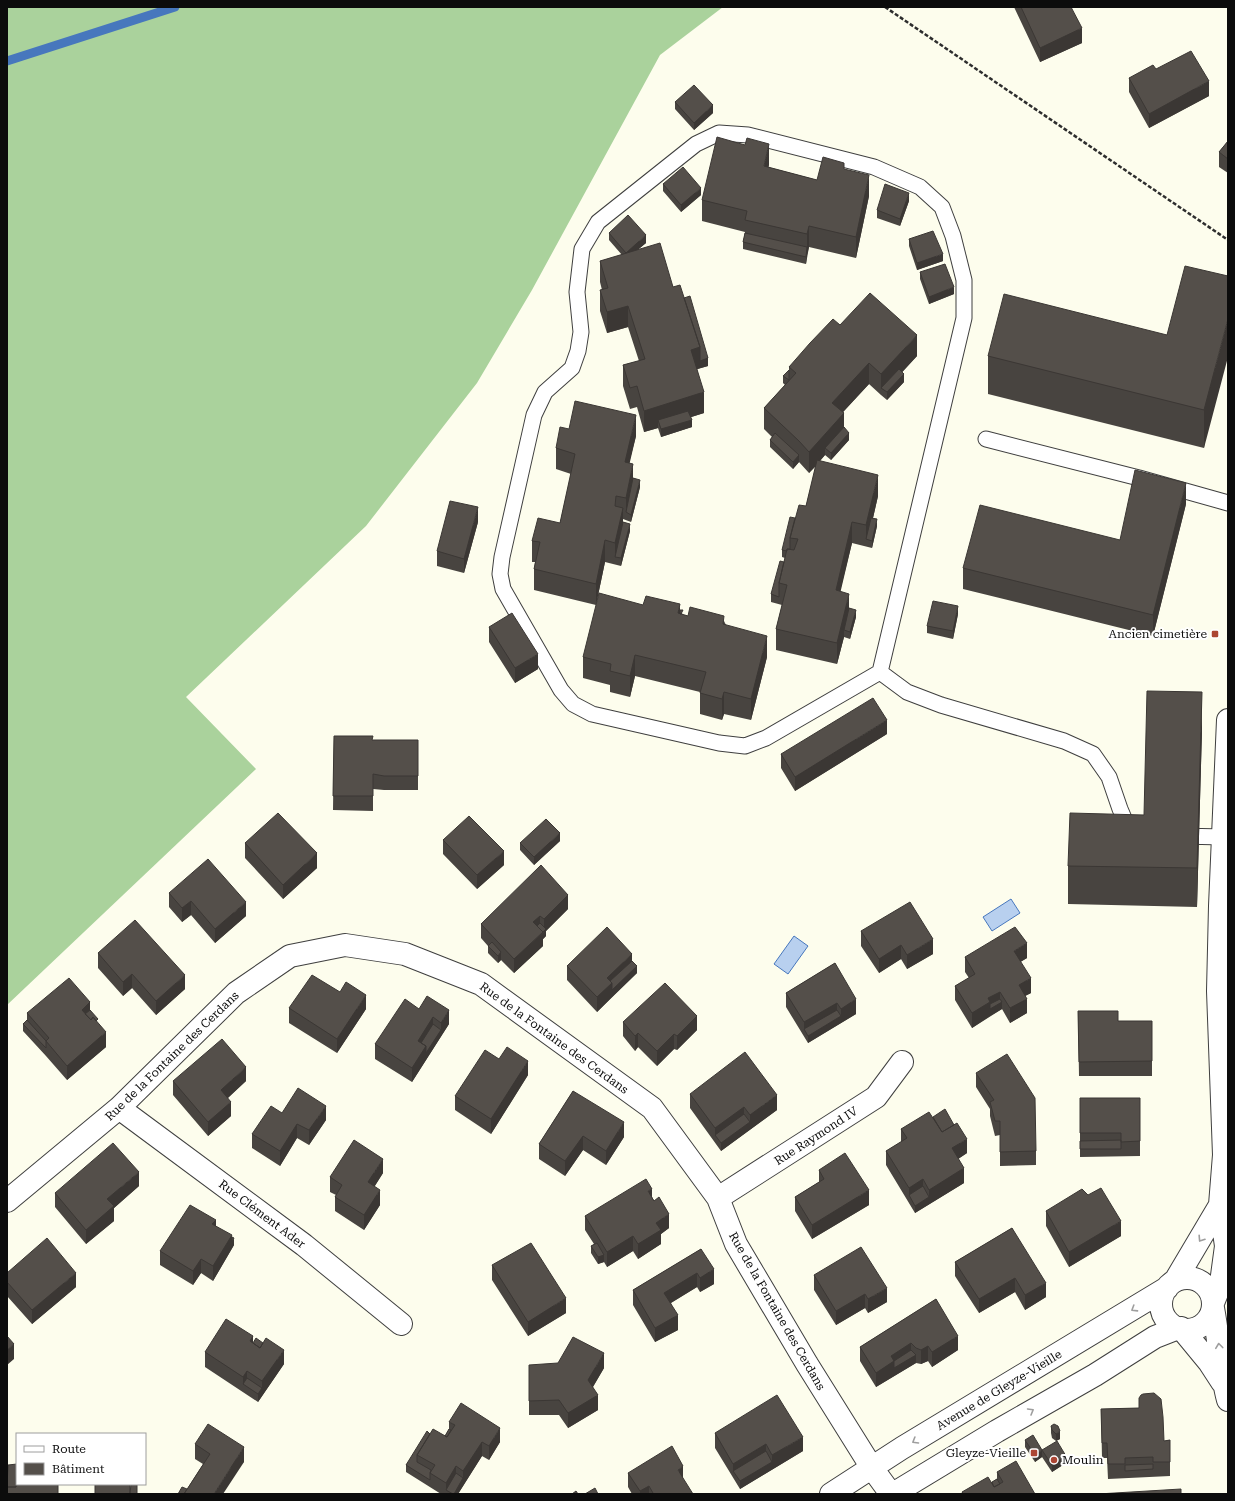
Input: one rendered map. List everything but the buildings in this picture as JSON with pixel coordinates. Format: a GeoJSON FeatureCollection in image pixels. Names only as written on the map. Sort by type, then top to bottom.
{"type":"FeatureCollection","features":[{"type":"Feature","properties":{"kind":"street"},"geometry":{"type":"LineString","coordinates":[[1220,1205],[1171,1285],[1163,1295],[1163,1310],[1166,1318],[1171,1324],[1179,1328],[1189,1329],[1198,1327],[1210,1316],[1221,1283],[1226,1246],[1220,1205],[1226,1155],[1220,906],[1228,720]]}},
{"type":"Feature","properties":{"kind":"street","name":"Rue de la Fontaine des Cerdans"},"geometry":{"type":"LineString","coordinates":[[7,1201],[119,1108],[236,993],[290,956],[345,945],[405,954],[481,984],[652,1108],[718,1198],[736,1244],[811,1370],[872,1468],[892,1494]]}},
{"type":"Feature","properties":{"kind":"street","name":"Rue Raymond IV"},"geometry":{"type":"LineString","coordinates":[[718,1198],[876,1098],[902,1062]]}},
{"type":"Feature","properties":{"kind":"street","name":"Rue Clément Ader"},"geometry":{"type":"LineString","coordinates":[[119,1108],[304,1245],[401,1324]]}},
{"type":"Feature","properties":{"kind":"street"},"geometry":{"type":"LineString","coordinates":[[1171,1285],[1183,1278],[1192,1278],[1200,1281],[1209,1290],[1218,1335],[1226,1393]]}},
{"type":"Feature","properties":{"kind":"street","name":"Avenue de Gleyze-Vieille"},"geometry":{"type":"LineString","coordinates":[[831,1494],[902,1448],[1171,1285]]}},
{"type":"Feature","properties":{"kind":"street"},"geometry":{"type":"LineString","coordinates":[[1179,1328],[1209,1362],[1226,1393]]}},
{"type":"Feature","properties":{"kind":"street"},"geometry":{"type":"LineString","coordinates":[[892,1494],[997,1431],[1095,1375],[1155,1337],[1179,1328]]}},
{"type":"Feature","properties":{"kind":"lane"},"geometry":{"type":"LineString","coordinates":[[718,133],[748,135],[874,167],[920,187],[942,207],[953,236],[964,280],[964,318],[880,672],[766,738],[745,746],[718,743],[592,714],[573,704],[561,690],[503,589],[500,574],[502,557],[534,415],[545,392],[572,368],[578,351],[581,332],[577,292],[582,249],[598,222],[696,144],[718,133]]}},
{"type":"Feature","properties":{"kind":"lane"},"geometry":{"type":"LineString","coordinates":[[986,439],[1139,478],[1228,503]]}},
{"type":"Feature","properties":{"kind":"lane"},"geometry":{"type":"LineString","coordinates":[[880,672],[907,692],[941,705],[1064,741],[1093,754],[1109,777],[1129,830],[1144,835]]}},
{"type":"Feature","properties":{"kind":"lane"},"geometry":{"type":"LineString","coordinates":[[1168,836],[1224,837]]}},
{"type":"Feature","properties":{"kind":"path"},"geometry":{"type":"LineString","coordinates":[[885,7],[1228,240]]}},
{"type":"Feature","properties":{"kind":"green space"},"geometry":{"type":"Polygon","coordinates":[[[7,7],[723,7],[660,55],[532,290],[477,383],[366,526],[186,697],[256,769],[7,1005],[7,7]]]}},
{"type":"Feature","properties":{"kind":"water"},"geometry":{"type":"Polygon","coordinates":[[[1011,899],[1020,913],[992,931],[983,917],[1011,899]]]}},
{"type":"Feature","properties":{"kind":"water"},"geometry":{"type":"Polygon","coordinates":[[[794,936],[808,946],[788,974],[774,964],[794,936]]]}},
{"type":"Feature","properties":{"kind":"waterway"},"geometry":{"type":"LineString","coordinates":[[7,61],[175,7]]}},
{"type":"Feature","properties":{"kind":"place","name":"Ancien cimetière"},"geometry":{"type":"Point","coordinates":[1215,634]}},
{"type":"Feature","properties":{"kind":"place","name":"Gleyze-Vieille"},"geometry":{"type":"Point","coordinates":[1034,1453]}},
{"type":"Feature","properties":{"kind":"place","name":"Moulin"},"geometry":{"type":"Point","coordinates":[1054,1460]}}]}
